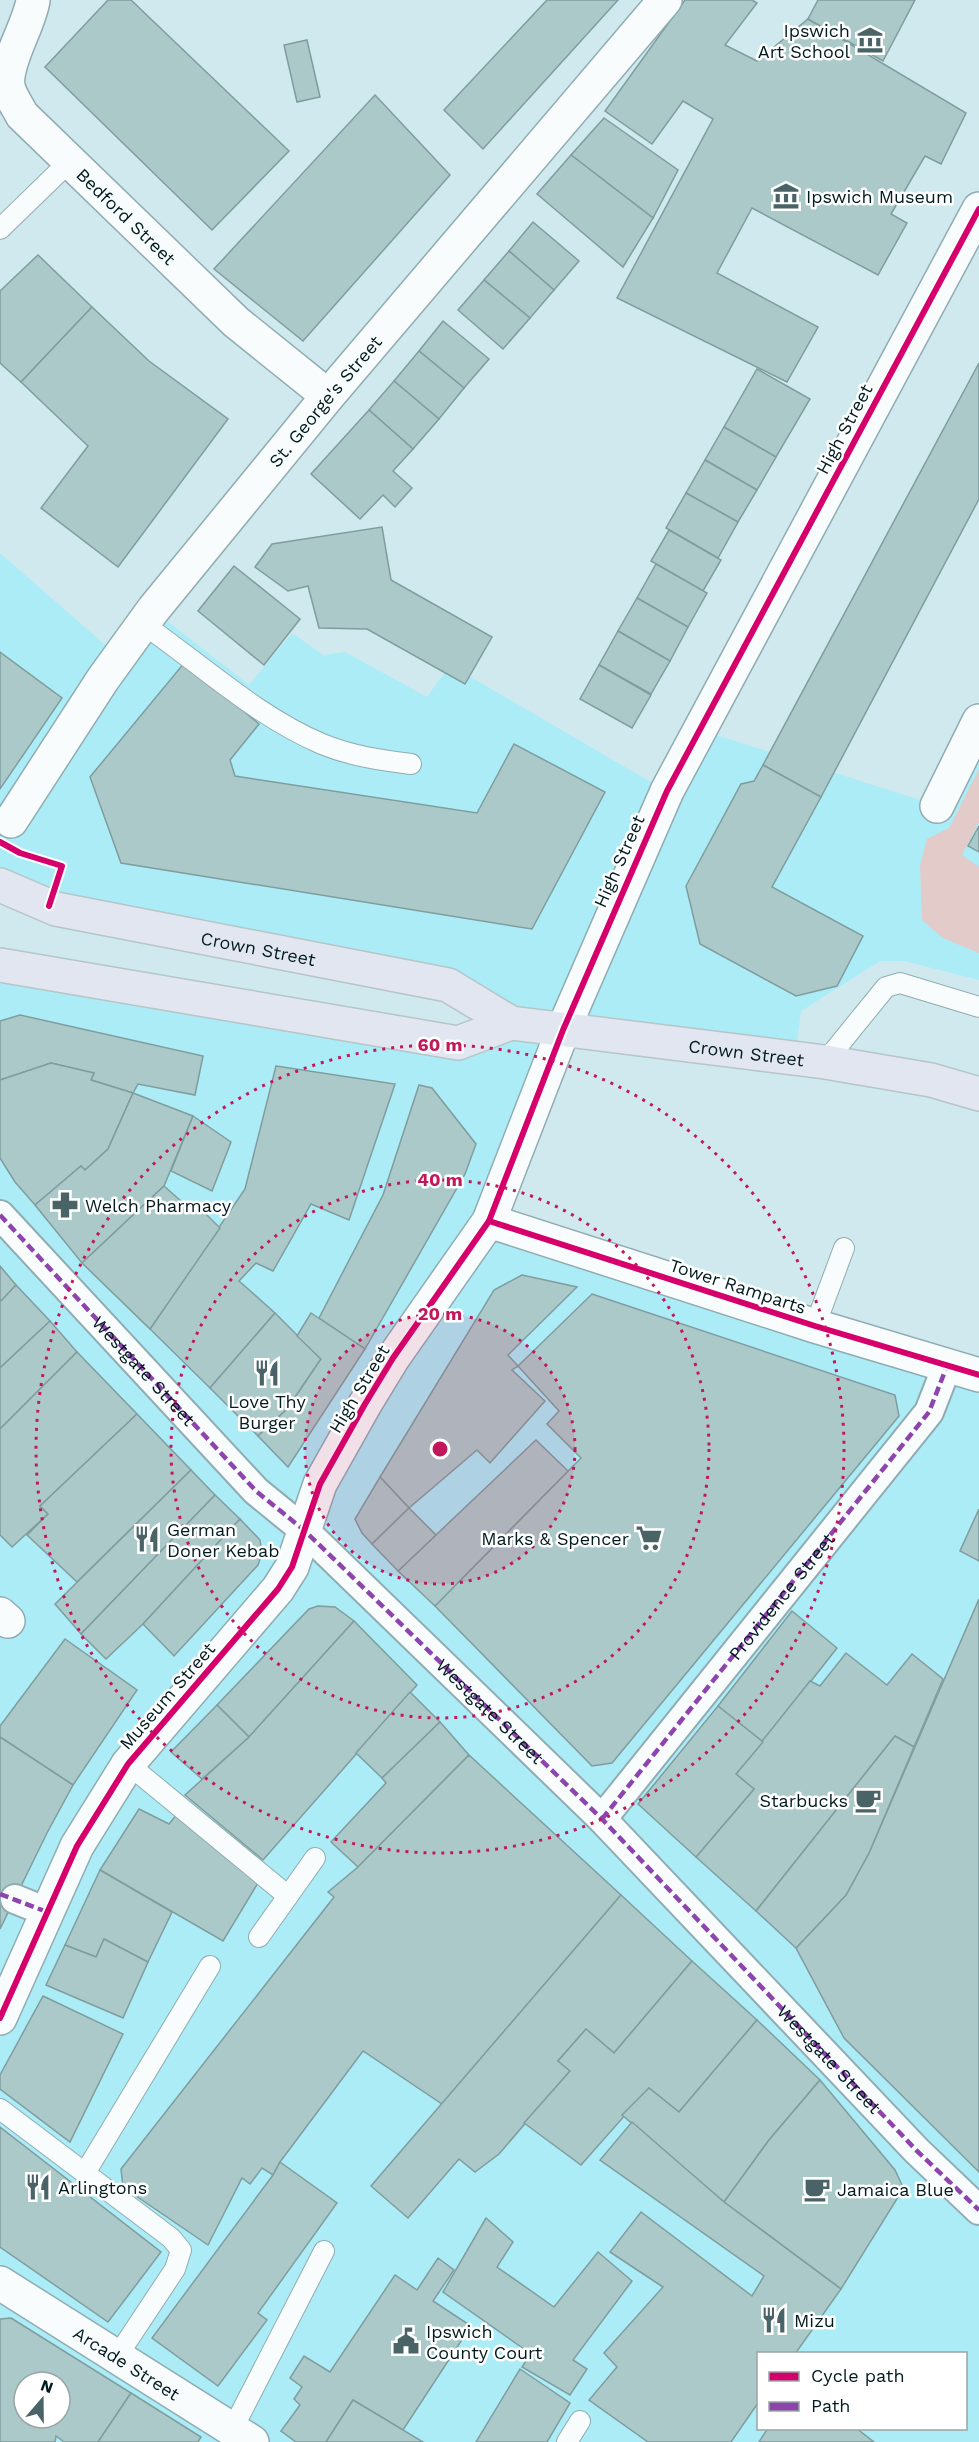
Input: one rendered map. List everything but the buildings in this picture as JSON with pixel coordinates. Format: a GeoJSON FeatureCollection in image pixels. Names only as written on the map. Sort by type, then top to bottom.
{"type":"FeatureCollection","features":[{"type":"Feature","properties":{"kind":"main road","name":"Crown Street"},"geometry":{"type":"LineString","coordinates":[[0,885],[56,909],[448,985],[511,1023],[825,1062],[931,1080],[979,1094]]}},
{"type":"Feature","properties":{"kind":"main road","name":"Crown Street"},"geometry":{"type":"LineString","coordinates":[[0,965],[458,1043],[511,1023]]}},
{"type":"Feature","properties":{"kind":"street","name":"Bedford Street"},"geometry":{"type":"LineString","coordinates":[[33,0],[31,13],[8,74],[8,88],[22,115],[236,322],[328,396]]}},
{"type":"Feature","properties":{"kind":"street","name":"St. George's Street"},"geometry":{"type":"LineString","coordinates":[[11,821],[103,679],[143,624],[328,396],[665,0]]}},
{"type":"Feature","properties":{"kind":"street","name":"High Street"},"geometry":{"type":"LineString","coordinates":[[305,1531],[320,1485],[365,1404],[393,1358],[489,1221],[563,1030],[667,791],[979,209]]}},
{"type":"Feature","properties":{"kind":"street"},"geometry":{"type":"LineString","coordinates":[[937,806],[979,721]]}},
{"type":"Feature","properties":{"kind":"street","name":"Westgate Street"},"geometry":{"type":"LineString","coordinates":[[0,1215],[256,1491],[305,1531],[602,1819],[917,2151],[979,2210]]}},
{"type":"Feature","properties":{"kind":"street","name":"Tower Ramparts"},"geometry":{"type":"LineString","coordinates":[[489,1221],[979,1376]]}},
{"type":"Feature","properties":{"kind":"street","name":"Providence Street"},"geometry":{"type":"LineString","coordinates":[[602,1819],[929,1412],[947,1366]]}},
{"type":"Feature","properties":{"kind":"street","name":"Museum Street"},"geometry":{"type":"LineString","coordinates":[[0,2018],[77,1846],[128,1764],[278,1589],[292,1567],[305,1531]]}},
{"type":"Feature","properties":{"kind":"street"},"geometry":{"type":"LineString","coordinates":[[15,1899],[48,1912]]}},
{"type":"Feature","properties":{"kind":"street","name":"Arcade Street"},"geometry":{"type":"LineString","coordinates":[[0,2283],[118,2355],[242,2436]]}},
{"type":"Feature","properties":{"kind":"lane"},"geometry":{"type":"LineString","coordinates":[[0,229],[69,162]]}},
{"type":"Feature","properties":{"kind":"lane"},"geometry":{"type":"LineString","coordinates":[[143,624],[256,706],[304,735],[364,758],[411,764]]}},
{"type":"Feature","properties":{"kind":"lane"},"geometry":{"type":"LineString","coordinates":[[825,1062],[886,987],[900,983],[979,1007]]}},
{"type":"Feature","properties":{"kind":"lane"},"geometry":{"type":"LineString","coordinates":[[815,1326],[844,1248]]}},
{"type":"Feature","properties":{"kind":"lane"},"geometry":{"type":"LineString","coordinates":[[128,1764],[288,1896]]}},
{"type":"Feature","properties":{"kind":"lane"},"geometry":{"type":"LineString","coordinates":[[259,1937],[315,1858]]}},
{"type":"Feature","properties":{"kind":"lane"},"geometry":{"type":"LineString","coordinates":[[85,2173],[210,1966]]}},
{"type":"Feature","properties":{"kind":"lane"},"geometry":{"type":"LineString","coordinates":[[0,2109],[171,2238],[181,2250],[175,2269],[118,2355]]}},
{"type":"Feature","properties":{"kind":"lane"},"geometry":{"type":"LineString","coordinates":[[242,2436],[324,2251]]}},
{"type":"Feature","properties":{"kind":"lane"},"geometry":{"type":"LineString","coordinates":[[567,2442],[580,2421]]}},
{"type":"Feature","properties":{"kind":"shaded area"},"geometry":{"type":"Polygon","coordinates":[[[0,553],[119,657],[153,610],[249,685],[292,633],[323,655],[345,652],[427,697],[450,665],[666,791],[700,730],[936,805],[979,721],[979,980],[904,961],[880,961],[801,1011],[795,1058],[563,1030],[489,1221],[979,1376],[979,2442],[0,2442],[0,965],[442,1040],[511,1023],[448,985],[0,885],[0,553]]]}},
{"type":"Feature","properties":{"kind":"shaded area"},"geometry":{"type":"Polygon","coordinates":[[[979,769],[979,822],[962,855],[979,867],[979,953],[943,938],[922,920],[920,866],[927,839],[949,828],[979,769]]]}},
{"type":"Feature","properties":{"kind":"marked path"},"geometry":{"type":"LineString","coordinates":[[0,1215],[256,1491],[305,1531],[602,1819],[917,2151],[979,2210]]}},
{"type":"Feature","properties":{"kind":"marked path"},"geometry":{"type":"LineString","coordinates":[[602,1819],[929,1412],[947,1366]]}},
{"type":"Feature","properties":{"kind":"marked path"},"geometry":{"type":"LineString","coordinates":[[0,1894],[47,1912]]}},
{"type":"Feature","properties":{"kind":"cycle path"},"geometry":{"type":"LineString","coordinates":[[0,2018],[77,1846],[128,1764],[278,1589],[292,1567],[320,1484],[365,1404],[393,1358],[489,1221],[563,1030],[667,791],[979,209]]}},
{"type":"Feature","properties":{"kind":"cycle path"},"geometry":{"type":"LineString","coordinates":[[0,842],[20,853],[62,866],[49,906]]}},
{"type":"Feature","properties":{"kind":"cycle path"},"geometry":{"type":"LineString","coordinates":[[489,1221],[815,1326],[979,1375]]}},
{"type":"Feature","properties":{"kind":"place","name":"Ipswich Art School"},"geometry":{"type":"Point","coordinates":[870,40]}},
{"type":"Feature","properties":{"kind":"place","name":"Ipswich Museum"},"geometry":{"type":"Point","coordinates":[786,196]}},
{"type":"Feature","properties":{"kind":"place","name":"Welch Pharmacy"},"geometry":{"type":"Point","coordinates":[65,1205]}},
{"type":"Feature","properties":{"kind":"place","name":"Love Thy Burger"},"geometry":{"type":"Point","coordinates":[267,1373]}},
{"type":"Feature","properties":{"kind":"place","name":"Marks & Spencer"},"geometry":{"type":"Point","coordinates":[649,1538]}},
{"type":"Feature","properties":{"kind":"place","name":"German Doner Kebab"},"geometry":{"type":"Point","coordinates":[147,1539]}},
{"type":"Feature","properties":{"kind":"place","name":"Starbucks"},"geometry":{"type":"Point","coordinates":[868,1800]}},
{"type":"Feature","properties":{"kind":"place","name":"Arlingtons"},"geometry":{"type":"Point","coordinates":[38,2187]}},
{"type":"Feature","properties":{"kind":"place","name":"Jamaica Blue"},"geometry":{"type":"Point","coordinates":[817,2189]}},
{"type":"Feature","properties":{"kind":"place","name":"Mizu"},"geometry":{"type":"Point","coordinates":[774,2320]}},
{"type":"Feature","properties":{"kind":"place","name":"Ipswich County Court"},"geometry":{"type":"Point","coordinates":[406,2341]}}]}
